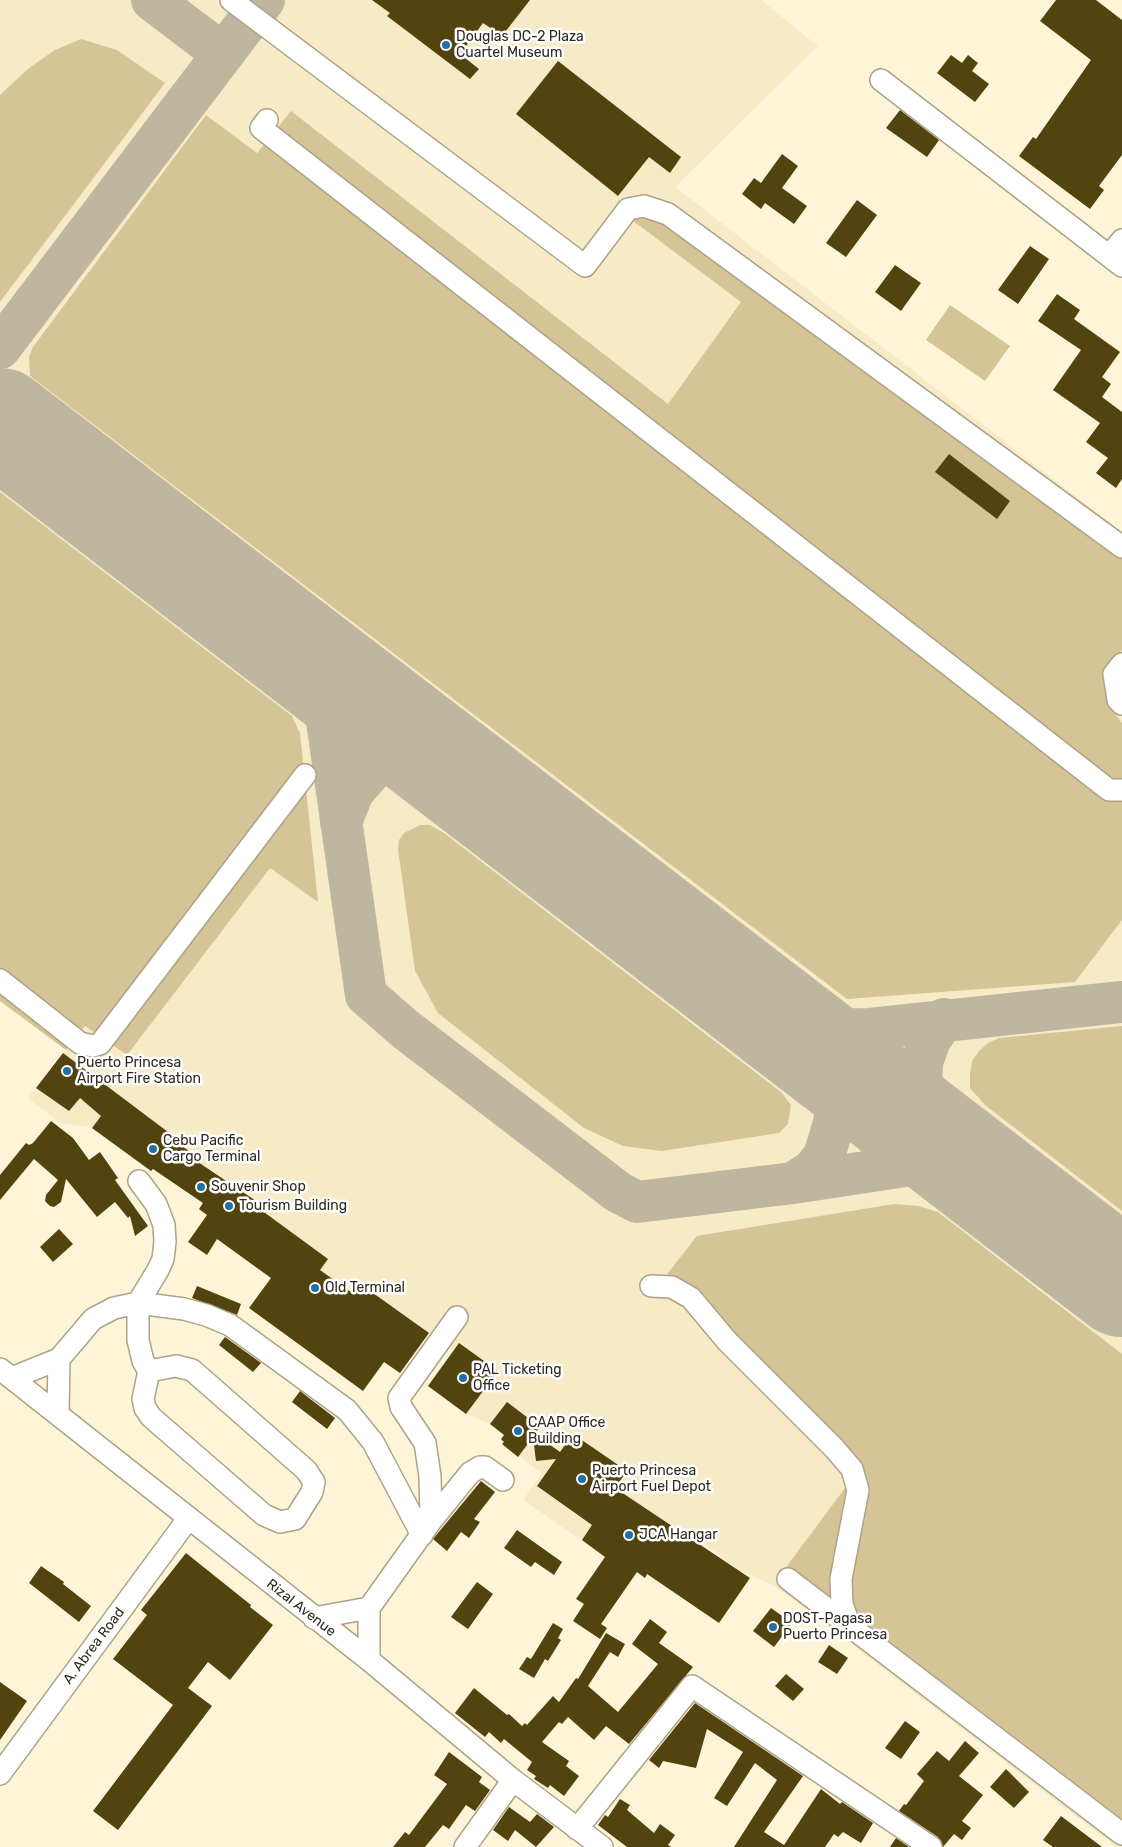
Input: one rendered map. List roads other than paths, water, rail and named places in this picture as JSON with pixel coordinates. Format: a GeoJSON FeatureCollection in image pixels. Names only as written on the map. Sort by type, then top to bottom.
{"type":"FeatureCollection","features":[{"type":"Feature","properties":{"kind":"street"},"geometry":{"type":"LineString","coordinates":[[231,0],[585,266],[628,210],[644,206],[668,214],[1122,547]]}},
{"type":"Feature","properties":{"kind":"street"},"geometry":{"type":"LineString","coordinates":[[881,80],[1118,254]]}},
{"type":"Feature","properties":{"kind":"street"},"geometry":{"type":"LineString","coordinates":[[267,120],[261,128],[1109,790],[1122,790]]}},
{"type":"Feature","properties":{"kind":"street"},"geometry":{"type":"LineString","coordinates":[[1122,664],[1114,674],[1118,700],[1122,704]]}},
{"type":"Feature","properties":{"kind":"street"},"geometry":{"type":"LineString","coordinates":[[0,980],[80,1043],[93,1046],[100,1044],[305,775]]}},
{"type":"Feature","properties":{"kind":"street"},"geometry":{"type":"LineString","coordinates":[[139,1181],[156,1204],[164,1225],[165,1242],[163,1259],[138,1303],[138,1340],[143,1362],[148,1371],[143,1399],[145,1408],[151,1417],[264,1515],[280,1522],[295,1519],[312,1492],[314,1482],[306,1470],[192,1370],[176,1366],[148,1371]]}},
{"type":"Feature","properties":{"kind":"street"},"geometry":{"type":"LineString","coordinates":[[651,1286],[672,1287],[691,1298],[727,1341],[834,1448],[852,1469],[858,1490],[842,1579],[842,1604],[849,1624]]}},
{"type":"Feature","properties":{"kind":"street"},"geometry":{"type":"LineString","coordinates":[[6,1373],[59,1360],[92,1319],[114,1308],[138,1303],[184,1309],[230,1325],[347,1410],[373,1442],[426,1528]]}},
{"type":"Feature","properties":{"kind":"street"},"geometry":{"type":"LineString","coordinates":[[426,1528],[430,1476],[424,1443],[401,1407],[399,1398],[458,1317]]}},
{"type":"Feature","properties":{"kind":"street"},"geometry":{"type":"LineString","coordinates":[[58,1414],[59,1360]]}},
{"type":"Feature","properties":{"kind":"street","name":"Rizal Avenue"},"geometry":{"type":"LineString","coordinates":[[6,1373],[188,1519],[369,1660],[513,1780],[602,1847]]}},
{"type":"Feature","properties":{"kind":"street"},"geometry":{"type":"LineString","coordinates":[[369,1660],[369,1608],[426,1528],[474,1469],[485,1467],[503,1480]]}},
{"type":"Feature","properties":{"kind":"street","name":"A. Abrea Road"},"geometry":{"type":"LineString","coordinates":[[0,1774],[188,1519]]}},
{"type":"Feature","properties":{"kind":"street"},"geometry":{"type":"LineString","coordinates":[[788,1579],[1122,1834]]}},
{"type":"Feature","properties":{"kind":"street"},"geometry":{"type":"LineString","coordinates":[[314,1618],[369,1608]]}},
{"type":"Feature","properties":{"kind":"street"},"geometry":{"type":"LineString","coordinates":[[577,1829],[692,1686],[931,1847]]}},
{"type":"Feature","properties":{"kind":"street"},"geometry":{"type":"LineString","coordinates":[[465,1847],[513,1780]]}},
{"type":"Feature","properties":{"kind":"place","name":"Douglas DC-2 Plaza Cuartel Museum"},"geometry":{"type":"Point","coordinates":[446,45]}},
{"type":"Feature","properties":{"kind":"place","name":"Puerto Princesa Airport Fire Station"},"geometry":{"type":"Point","coordinates":[67,1071]}},
{"type":"Feature","properties":{"kind":"place","name":"Cebu Pacific Cargo Terminal"},"geometry":{"type":"Point","coordinates":[153,1149]}},
{"type":"Feature","properties":{"kind":"place","name":"Souvenir Shop"},"geometry":{"type":"Point","coordinates":[201,1187]}},
{"type":"Feature","properties":{"kind":"place","name":"Tourism Building"},"geometry":{"type":"Point","coordinates":[229,1206]}},
{"type":"Feature","properties":{"kind":"place","name":"Old Terminal"},"geometry":{"type":"Point","coordinates":[315,1288]}},
{"type":"Feature","properties":{"kind":"place","name":"PAL Ticketing Office"},"geometry":{"type":"Point","coordinates":[463,1378]}},
{"type":"Feature","properties":{"kind":"place","name":"CAAP Office Building"},"geometry":{"type":"Point","coordinates":[518,1431]}},
{"type":"Feature","properties":{"kind":"place","name":"Puerto Princesa Airport Fuel Depot"},"geometry":{"type":"Point","coordinates":[582,1479]}},
{"type":"Feature","properties":{"kind":"place","name":"JCA Hangar"},"geometry":{"type":"Point","coordinates":[629,1535]}},
{"type":"Feature","properties":{"kind":"place","name":"DOST-Pagasa Puerto Princesa"},"geometry":{"type":"Point","coordinates":[773,1627]}}]}
